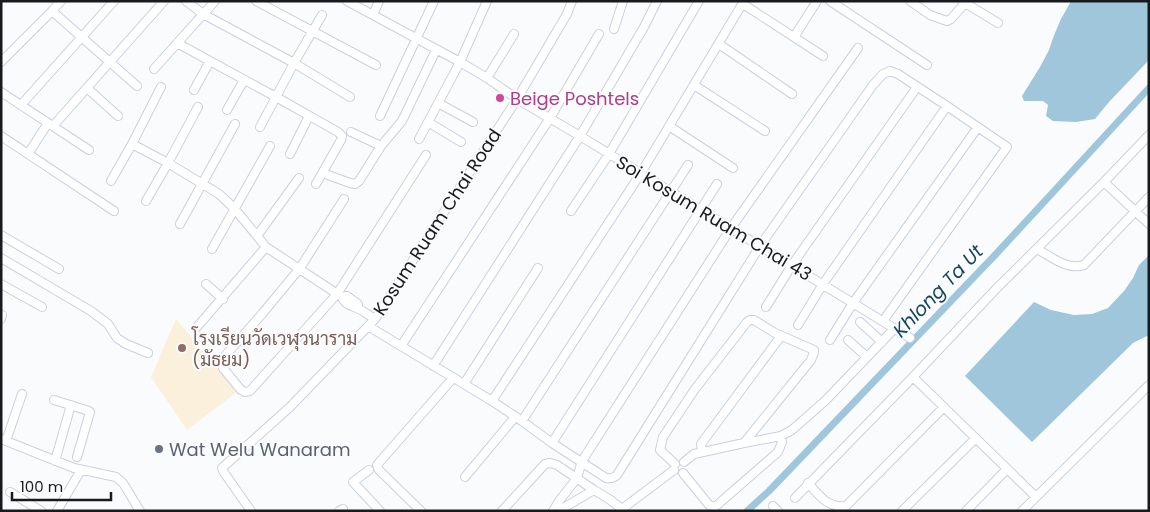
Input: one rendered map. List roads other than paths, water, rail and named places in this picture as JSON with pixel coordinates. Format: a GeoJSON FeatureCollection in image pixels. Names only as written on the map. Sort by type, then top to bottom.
{"type":"FeatureCollection","features":[{"type":"Feature","properties":{"kind":"street"},"geometry":{"type":"LineString","coordinates":[[21,105],[114,1]]}},
{"type":"Feature","properties":{"kind":"street"},"geometry":{"type":"LineString","coordinates":[[28,154],[50,124],[87,88],[164,1]]}},
{"type":"Feature","properties":{"kind":"street"},"geometry":{"type":"LineString","coordinates":[[186,1],[203,14],[294,63],[350,98]]}},
{"type":"Feature","properties":{"kind":"street"},"geometry":{"type":"LineString","coordinates":[[154,69],[215,1]]}},
{"type":"Feature","properties":{"kind":"street"},"geometry":{"type":"LineString","coordinates":[[256,1],[376,65]]}},
{"type":"Feature","properties":{"kind":"street","name":"Soi Kosum Ruam Chai 43"},"geometry":{"type":"LineString","coordinates":[[346,1],[487,78],[517,99],[910,338]]}},
{"type":"Feature","properties":{"kind":"street"},"geometry":{"type":"LineString","coordinates":[[373,15],[379,1]]}},
{"type":"Feature","properties":{"kind":"street"},"geometry":{"type":"LineString","coordinates":[[380,116],[434,1]]}},
{"type":"Feature","properties":{"kind":"street"},"geometry":{"type":"LineString","coordinates":[[419,140],[460,62],[487,1]]}},
{"type":"Feature","properties":{"kind":"street","name":"Kosum Ruam Chai Road"},"geometry":{"type":"LineString","coordinates":[[251,511],[222,468],[290,407],[375,319],[517,99],[567,14],[572,1]]}},
{"type":"Feature","properties":{"kind":"street"},"geometry":{"type":"LineString","coordinates":[[614,29],[624,1]]}},
{"type":"Feature","properties":{"kind":"street"},"geometry":{"type":"LineString","coordinates":[[433,366],[580,136],[644,27],[656,1]]}},
{"type":"Feature","properties":{"kind":"street"},"geometry":{"type":"LineString","coordinates":[[571,211],[609,154],[699,1]]}},
{"type":"Feature","properties":{"kind":"street"},"geometry":{"type":"LineString","coordinates":[[794,37],[817,1]]}},
{"type":"Feature","properties":{"kind":"street"},"geometry":{"type":"LineString","coordinates":[[830,1],[927,65]]}},
{"type":"Feature","properties":{"kind":"street"},"geometry":{"type":"LineString","coordinates":[[910,1],[930,15],[946,21],[951,19],[964,2],[998,23]]}},
{"type":"Feature","properties":{"kind":"street"},"geometry":{"type":"LineString","coordinates":[[492,402],[641,173],[743,3],[823,56]]}},
{"type":"Feature","properties":{"kind":"street"},"geometry":{"type":"LineString","coordinates":[[1,62],[55,5],[82,37],[137,86]]}},
{"type":"Feature","properties":{"kind":"street"},"geometry":{"type":"LineString","coordinates":[[260,127],[322,14]]}},
{"type":"Feature","properties":{"kind":"street"},"geometry":{"type":"LineString","coordinates":[[487,78],[514,34]]}},
{"type":"Feature","properties":{"kind":"street"},"geometry":{"type":"LineString","coordinates":[[401,346],[550,118],[599,34]]}},
{"type":"Feature","properties":{"kind":"street"},"geometry":{"type":"LineString","coordinates":[[177,43],[276,97],[342,136],[316,184]]}},
{"type":"Feature","properties":{"kind":"street"},"geometry":{"type":"LineString","coordinates":[[719,44],[792,94]]}},
{"type":"Feature","properties":{"kind":"street"},"geometry":{"type":"LineString","coordinates":[[554,511],[553,509],[559,500],[577,478],[582,461],[731,228],[858,48]]}},
{"type":"Feature","properties":{"kind":"street"},"geometry":{"type":"LineString","coordinates":[[328,175],[355,184],[359,181],[381,146],[402,121],[436,50]]}},
{"type":"Feature","properties":{"kind":"street"},"geometry":{"type":"LineString","coordinates":[[194,90],[210,61]]}},
{"type":"Feature","properties":{"kind":"street"},"geometry":{"type":"LineString","coordinates":[[368,326],[464,384],[606,478],[611,478],[618,474],[760,246],[878,78],[886,72],[895,72],[1007,147],[883,321]]}},
{"type":"Feature","properties":{"kind":"street"},"geometry":{"type":"LineString","coordinates":[[227,110],[244,80]]}},
{"type":"Feature","properties":{"kind":"street"},"geometry":{"type":"LineString","coordinates":[[694,85],[765,131]]}},
{"type":"Feature","properties":{"kind":"street"},"geometry":{"type":"LineString","coordinates":[[111,181],[161,87]]}},
{"type":"Feature","properties":{"kind":"street"},"geometry":{"type":"LineString","coordinates":[[766,307],[792,266],[917,87]]}},
{"type":"Feature","properties":{"kind":"street"},"geometry":{"type":"LineString","coordinates":[[87,88],[118,116]]}},
{"type":"Feature","properties":{"kind":"street"},"geometry":{"type":"LineString","coordinates":[[1,92],[89,150]]}},
{"type":"Feature","properties":{"kind":"street"},"geometry":{"type":"LineString","coordinates":[[438,103],[473,122]]}},
{"type":"Feature","properties":{"kind":"street"},"geometry":{"type":"LineString","coordinates":[[798,325],[822,284],[947,106]]}},
{"type":"Feature","properties":{"kind":"street"},"geometry":{"type":"LineString","coordinates":[[146,201],[198,107]]}},
{"type":"Feature","properties":{"kind":"street"},"geometry":{"type":"LineString","coordinates":[[290,154],[309,116]]}},
{"type":"Feature","properties":{"kind":"street"},"geometry":{"type":"LineString","coordinates":[[428,122],[461,142]]}},
{"type":"Feature","properties":{"kind":"street"},"geometry":{"type":"LineString","coordinates":[[180,224],[235,124]]}},
{"type":"Feature","properties":{"kind":"street"},"geometry":{"type":"LineString","coordinates":[[669,126],[733,168]]}},
{"type":"Feature","properties":{"kind":"street"},"geometry":{"type":"LineString","coordinates":[[830,340],[853,303],[978,127]]}},
{"type":"Feature","properties":{"kind":"street"},"geometry":{"type":"LineString","coordinates":[[351,132],[381,146]]}},
{"type":"Feature","properties":{"kind":"street"},"geometry":{"type":"LineString","coordinates":[[795,498],[996,289],[1149,135]]}},
{"type":"Feature","properties":{"kind":"street"},"geometry":{"type":"LineString","coordinates":[[1,136],[114,211]]}},
{"type":"Feature","properties":{"kind":"street"},"geometry":{"type":"LineString","coordinates":[[132,144],[219,194],[234,208],[266,247],[339,295],[347,296],[358,304],[358,308],[375,319]]}},
{"type":"Feature","properties":{"kind":"street"},"geometry":{"type":"LineString","coordinates":[[212,249],[270,146]]}},
{"type":"Feature","properties":{"kind":"street"},"geometry":{"type":"LineString","coordinates":[[344,199],[300,268],[223,358],[223,368],[241,390],[245,392],[250,391],[339,295],[426,155]]}},
{"type":"Feature","properties":{"kind":"street"},"geometry":{"type":"LineString","coordinates":[[465,477],[518,419],[688,165]]}},
{"type":"Feature","properties":{"kind":"street"},"geometry":{"type":"LineString","coordinates":[[257,236],[299,178]]}},
{"type":"Feature","properties":{"kind":"street"},"geometry":{"type":"LineString","coordinates":[[1104,182],[1149,224]]}},
{"type":"Feature","properties":{"kind":"street"},"geometry":{"type":"LineString","coordinates":[[552,443],[717,184]]}},
{"type":"Feature","properties":{"kind":"street"},"geometry":{"type":"LineString","coordinates":[[1037,249],[1058,261],[1077,268],[1084,265],[1149,197]]}},
{"type":"Feature","properties":{"kind":"street"},"geometry":{"type":"LineString","coordinates":[[1,235],[58,269]]}},
{"type":"Feature","properties":{"kind":"street"},"geometry":{"type":"LineString","coordinates":[[197,327],[266,247]]}},
{"type":"Feature","properties":{"kind":"street"},"geometry":{"type":"LineString","coordinates":[[1,258],[91,311],[108,324],[117,338],[126,344],[148,353]]}},
{"type":"Feature","properties":{"kind":"street"},"geometry":{"type":"LineString","coordinates":[[464,384],[538,268]]}},
{"type":"Feature","properties":{"kind":"street"},"geometry":{"type":"LineString","coordinates":[[1,284],[42,307]]}},
{"type":"Feature","properties":{"kind":"street"},"geometry":{"type":"LineString","coordinates":[[206,284],[223,298]]}},
{"type":"Feature","properties":{"kind":"street"},"geometry":{"type":"LineString","coordinates":[[683,472],[678,473],[660,450],[662,437],[695,389],[747,322],[754,320],[781,336],[814,350],[813,356],[744,443]]}},
{"type":"Feature","properties":{"kind":"street"},"geometry":{"type":"LineString","coordinates":[[860,322],[882,342]]}},
{"type":"Feature","properties":{"kind":"street"},"geometry":{"type":"LineString","coordinates":[[502,511],[546,464],[550,463],[557,466],[577,478],[609,499],[621,510],[675,467],[676,462],[684,462],[694,454],[702,452],[781,436],[801,423],[826,400],[894,328]]}},
{"type":"Feature","properties":{"kind":"street"},"geometry":{"type":"LineString","coordinates":[[702,452],[701,444],[781,336]]}},
{"type":"Feature","properties":{"kind":"street"},"geometry":{"type":"LineString","coordinates":[[848,340],[867,357]]}},
{"type":"Feature","properties":{"kind":"street"},"geometry":{"type":"LineString","coordinates":[[913,377],[1036,497]]}},
{"type":"Feature","properties":{"kind":"street"},"geometry":{"type":"LineString","coordinates":[[421,511],[377,466],[452,378]]}},
{"type":"Feature","properties":{"kind":"street"},"geometry":{"type":"LineString","coordinates":[[1022,511],[1149,385]]}},
{"type":"Feature","properties":{"kind":"street"},"geometry":{"type":"LineString","coordinates":[[22,394],[4,440],[81,470],[116,477],[123,482],[140,511]]}},
{"type":"Feature","properties":{"kind":"street"},"geometry":{"type":"LineString","coordinates":[[54,400],[90,412],[77,457]]}},
{"type":"Feature","properties":{"kind":"street"},"geometry":{"type":"LineString","coordinates":[[55,461],[71,405]]}},
{"type":"Feature","properties":{"kind":"street"},"geometry":{"type":"LineString","coordinates":[[808,483],[828,503],[849,509],[944,407]]}},
{"type":"Feature","properties":{"kind":"street"},"geometry":{"type":"LineString","coordinates":[[683,472],[709,505],[716,506],[778,452],[782,442],[781,436]]}},
{"type":"Feature","properties":{"kind":"street"},"geometry":{"type":"LineString","coordinates":[[902,511],[976,438]]}},
{"type":"Feature","properties":{"kind":"street"},"geometry":{"type":"LineString","coordinates":[[683,472],[686,468],[684,462]]}},
{"type":"Feature","properties":{"kind":"street"},"geometry":{"type":"LineString","coordinates":[[966,511],[1007,469]]}},
{"type":"Feature","properties":{"kind":"street"},"geometry":{"type":"LineString","coordinates":[[57,511],[81,470]]}},
{"type":"Feature","properties":{"kind":"street"},"geometry":{"type":"LineString","coordinates":[[369,470],[353,482],[380,511]]}},
{"type":"Feature","properties":{"kind":"street"},"geometry":{"type":"LineString","coordinates":[[558,511],[594,490]]}},
{"type":"Feature","properties":{"kind":"street"},"geometry":{"type":"LineString","coordinates":[[10,492],[42,511]]}},
{"type":"Feature","properties":{"kind":"water"},"geometry":{"type":"Polygon","coordinates":[[[1071,1],[1149,1],[1149,60],[1095,119],[1076,122],[1053,121],[1046,116],[1048,105],[1043,101],[1024,101],[1022,96],[1049,50],[1060,21],[1071,1]]]}},
{"type":"Feature","properties":{"kind":"water"},"geometry":{"type":"Polygon","coordinates":[[[1149,255],[1149,335],[1133,343],[1032,442],[965,376],[1034,302],[1051,310],[1074,315],[1092,314],[1108,308],[1124,291],[1139,265],[1149,255]]]}},
{"type":"Feature","properties":{"kind":"waterway","name":"Khlong Ta Ut"},"geometry":{"type":"LineString","coordinates":[[747,511],[769,491],[996,254],[1149,88]]}},
{"type":"Feature","properties":{"kind":"place","name":"Beige Poshtels"},"geometry":{"type":"Point","coordinates":[500,98]}},
{"type":"Feature","properties":{"kind":"place","name":"โรงเรียนวัดเวฬุวนาราม (มัธยม)"},"geometry":{"type":"Point","coordinates":[182,348]}},
{"type":"Feature","properties":{"kind":"place","name":"Wat Welu Wanaram"},"geometry":{"type":"Point","coordinates":[159,449]}}]}
